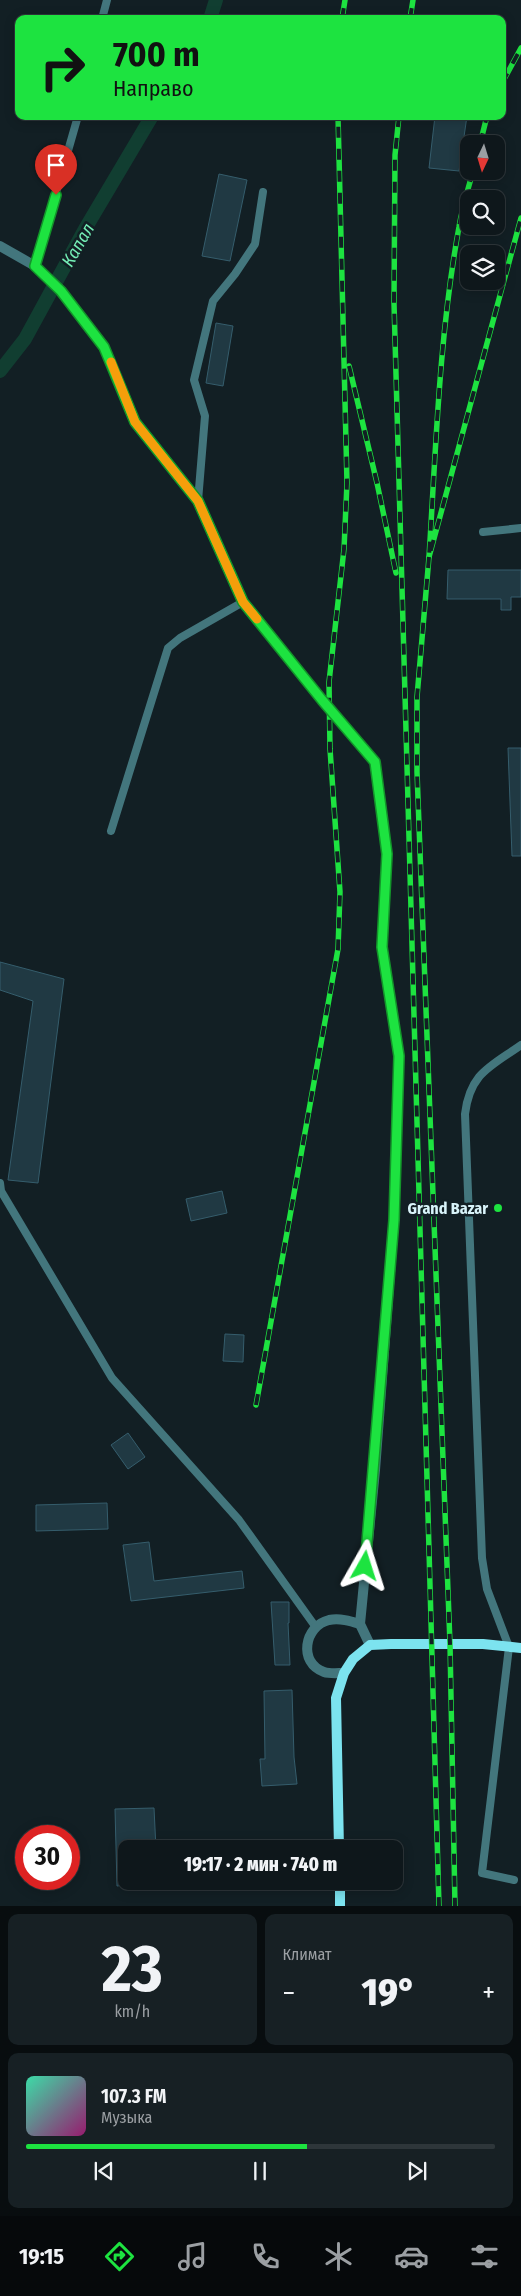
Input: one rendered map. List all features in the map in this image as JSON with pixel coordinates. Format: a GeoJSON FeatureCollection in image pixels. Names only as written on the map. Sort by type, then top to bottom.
{"type":"FeatureCollection","features":[{"type":"Feature","properties":{"kind":"main road"},"geometry":{"type":"LineString","coordinates":[[339,1840],[336,1698],[344,1674],[353,1659],[370,1645],[450,1644],[521,1648]]}},
{"type":"Feature","properties":{"kind":"main road"},"geometry":{"type":"LineString","coordinates":[[340,1890],[340,1906]]}},
{"type":"Feature","properties":{"kind":"street"},"geometry":{"type":"LineString","coordinates":[[0,246],[35,266],[61,291],[104,347],[135,422],[198,501],[243,602],[375,762],[387,854],[382,947],[399,1056],[394,1220],[375,1470],[360,1624],[370,1645]]}},
{"type":"Feature","properties":{"kind":"street"},"geometry":{"type":"LineString","coordinates":[[344,1674],[324,1672],[314,1665],[306,1652],[308,1638],[315,1626],[328,1620],[342,1619],[360,1624]]}},
{"type":"Feature","properties":{"kind":"lane"},"geometry":{"type":"LineString","coordinates":[[103,15],[107,0]]}},
{"type":"Feature","properties":{"kind":"lane"},"geometry":{"type":"LineString","coordinates":[[35,266],[77,120]]}},
{"type":"Feature","properties":{"kind":"lane"},"geometry":{"type":"LineString","coordinates":[[198,501],[205,416],[194,380],[213,301],[236,274],[255,244],[263,192]]}},
{"type":"Feature","properties":{"kind":"lane"},"geometry":{"type":"LineString","coordinates":[[483,532],[521,528]]}},
{"type":"Feature","properties":{"kind":"lane"},"geometry":{"type":"LineString","coordinates":[[111,831],[168,648],[180,638],[243,602]]}},
{"type":"Feature","properties":{"kind":"lane"},"geometry":{"type":"LineString","coordinates":[[514,1880],[482,1873],[509,1647],[487,1589],[483,1566],[465,1114],[467,1098],[474,1081],[482,1072],[521,1045]]}},
{"type":"Feature","properties":{"kind":"lane"},"geometry":{"type":"LineString","coordinates":[[0,1183],[1,1191],[112,1378],[239,1520],[315,1626]]}},
{"type":"Feature","properties":{"kind":"building"},"geometry":{"type":"Polygon","coordinates":[[[435,120],[466,120],[464,135],[460,135],[459,171],[429,168],[435,120]]]}},
{"type":"Feature","properties":{"kind":"building"},"geometry":{"type":"Polygon","coordinates":[[[219,174],[247,180],[230,261],[202,256],[219,174]]]}},
{"type":"Feature","properties":{"kind":"building"},"geometry":{"type":"Polygon","coordinates":[[[216,323],[233,326],[223,386],[206,383],[216,323]]]}},
{"type":"Feature","properties":{"kind":"building"},"geometry":{"type":"Polygon","coordinates":[[[448,570],[521,570],[521,597],[511,597],[511,610],[501,610],[501,599],[447,599],[448,570]]]}},
{"type":"Feature","properties":{"kind":"building"},"geometry":{"type":"Polygon","coordinates":[[[508,748],[521,748],[521,856],[512,856],[508,748]]]}},
{"type":"Feature","properties":{"kind":"building"},"geometry":{"type":"Polygon","coordinates":[[[0,962],[64,979],[38,1183],[8,1180],[33,1001],[0,990],[0,962]]]}},
{"type":"Feature","properties":{"kind":"building"},"geometry":{"type":"Polygon","coordinates":[[[222,1191],[227,1213],[191,1221],[186,1199],[222,1191]]]}},
{"type":"Feature","properties":{"kind":"building"},"geometry":{"type":"Polygon","coordinates":[[[225,1334],[244,1335],[243,1362],[223,1361],[225,1334]]]}},
{"type":"Feature","properties":{"kind":"building"},"geometry":{"type":"Polygon","coordinates":[[[128,1433],[145,1457],[128,1469],[111,1445],[128,1433]]]}},
{"type":"Feature","properties":{"kind":"building"},"geometry":{"type":"Polygon","coordinates":[[[107,1503],[108,1529],[36,1531],[36,1505],[107,1503]]]}},
{"type":"Feature","properties":{"kind":"building"},"geometry":{"type":"Polygon","coordinates":[[[149,1542],[154,1581],[242,1571],[244,1588],[131,1601],[123,1545],[149,1542]]]}},
{"type":"Feature","properties":{"kind":"building"},"geometry":{"type":"Polygon","coordinates":[[[271,1602],[289,1602],[290,1665],[275,1665],[271,1602]]]}},
{"type":"Feature","properties":{"kind":"building"},"geometry":{"type":"Polygon","coordinates":[[[292,1690],[294,1757],[297,1784],[262,1786],[260,1759],[265,1759],[264,1691],[292,1690]]]}},
{"type":"Feature","properties":{"kind":"building"},"geometry":{"type":"Polygon","coordinates":[[[154,1808],[156,1840],[118,1840],[117,1886],[115,1809],[154,1808]]]}},
{"type":"Feature","properties":{"kind":"waterway","name":"Капал"},"geometry":{"type":"LineString","coordinates":[[211,15],[216,0]]}},
{"type":"Feature","properties":{"kind":"waterway","name":"Капал"},"geometry":{"type":"LineString","coordinates":[[0,371],[25,339],[85,229],[150,120]]}},
{"type":"Feature","properties":{"kind":"railway"},"geometry":{"type":"LineString","coordinates":[[343,15],[345,0]]}},
{"type":"Feature","properties":{"kind":"railway"},"geometry":{"type":"LineString","coordinates":[[411,15],[413,0]]}},
{"type":"Feature","properties":{"kind":"railway"},"geometry":{"type":"LineString","coordinates":[[506,76],[521,48]]}},
{"type":"Feature","properties":{"kind":"railway"},"geometry":{"type":"LineString","coordinates":[[256,1405],[338,949],[340,892],[330,749],[329,682],[344,549],[347,483],[338,120]]}},
{"type":"Feature","properties":{"kind":"railway"},"geometry":{"type":"LineString","coordinates":[[399,120],[395,155],[394,303],[439,1906]]}},
{"type":"Feature","properties":{"kind":"railway"},"geometry":{"type":"LineString","coordinates":[[482,135],[486,120]]}},
{"type":"Feature","properties":{"kind":"railway"},"geometry":{"type":"LineString","coordinates":[[470,180],[460,220],[447,309],[439,392],[429,557],[521,218]]}},
{"type":"Feature","properties":{"kind":"railway"},"geometry":{"type":"LineString","coordinates":[[349,366],[396,573]]}},
{"type":"Feature","properties":{"kind":"railway"},"geometry":{"type":"LineString","coordinates":[[429,557],[417,697],[417,772],[450,1644],[455,1906]]}},
{"type":"Feature","properties":{"kind":"slow traffic"},"geometry":{"type":"LineString","coordinates":[[111,362],[135,422],[198,501],[243,602],[257,619]]}},
{"type":"Feature","properties":{"kind":"place","name":"Grand Bazar"},"geometry":{"type":"Point","coordinates":[498,1208]}},
{"type":"Feature","properties":{"kind":"route"},"geometry":{"type":"LineString","coordinates":[[56,195],[35,266],[61,291],[104,347],[135,422],[198,501],[243,602],[375,762],[387,854],[382,947],[399,1056],[394,1220],[375,1470],[365,1566]]}}]}
